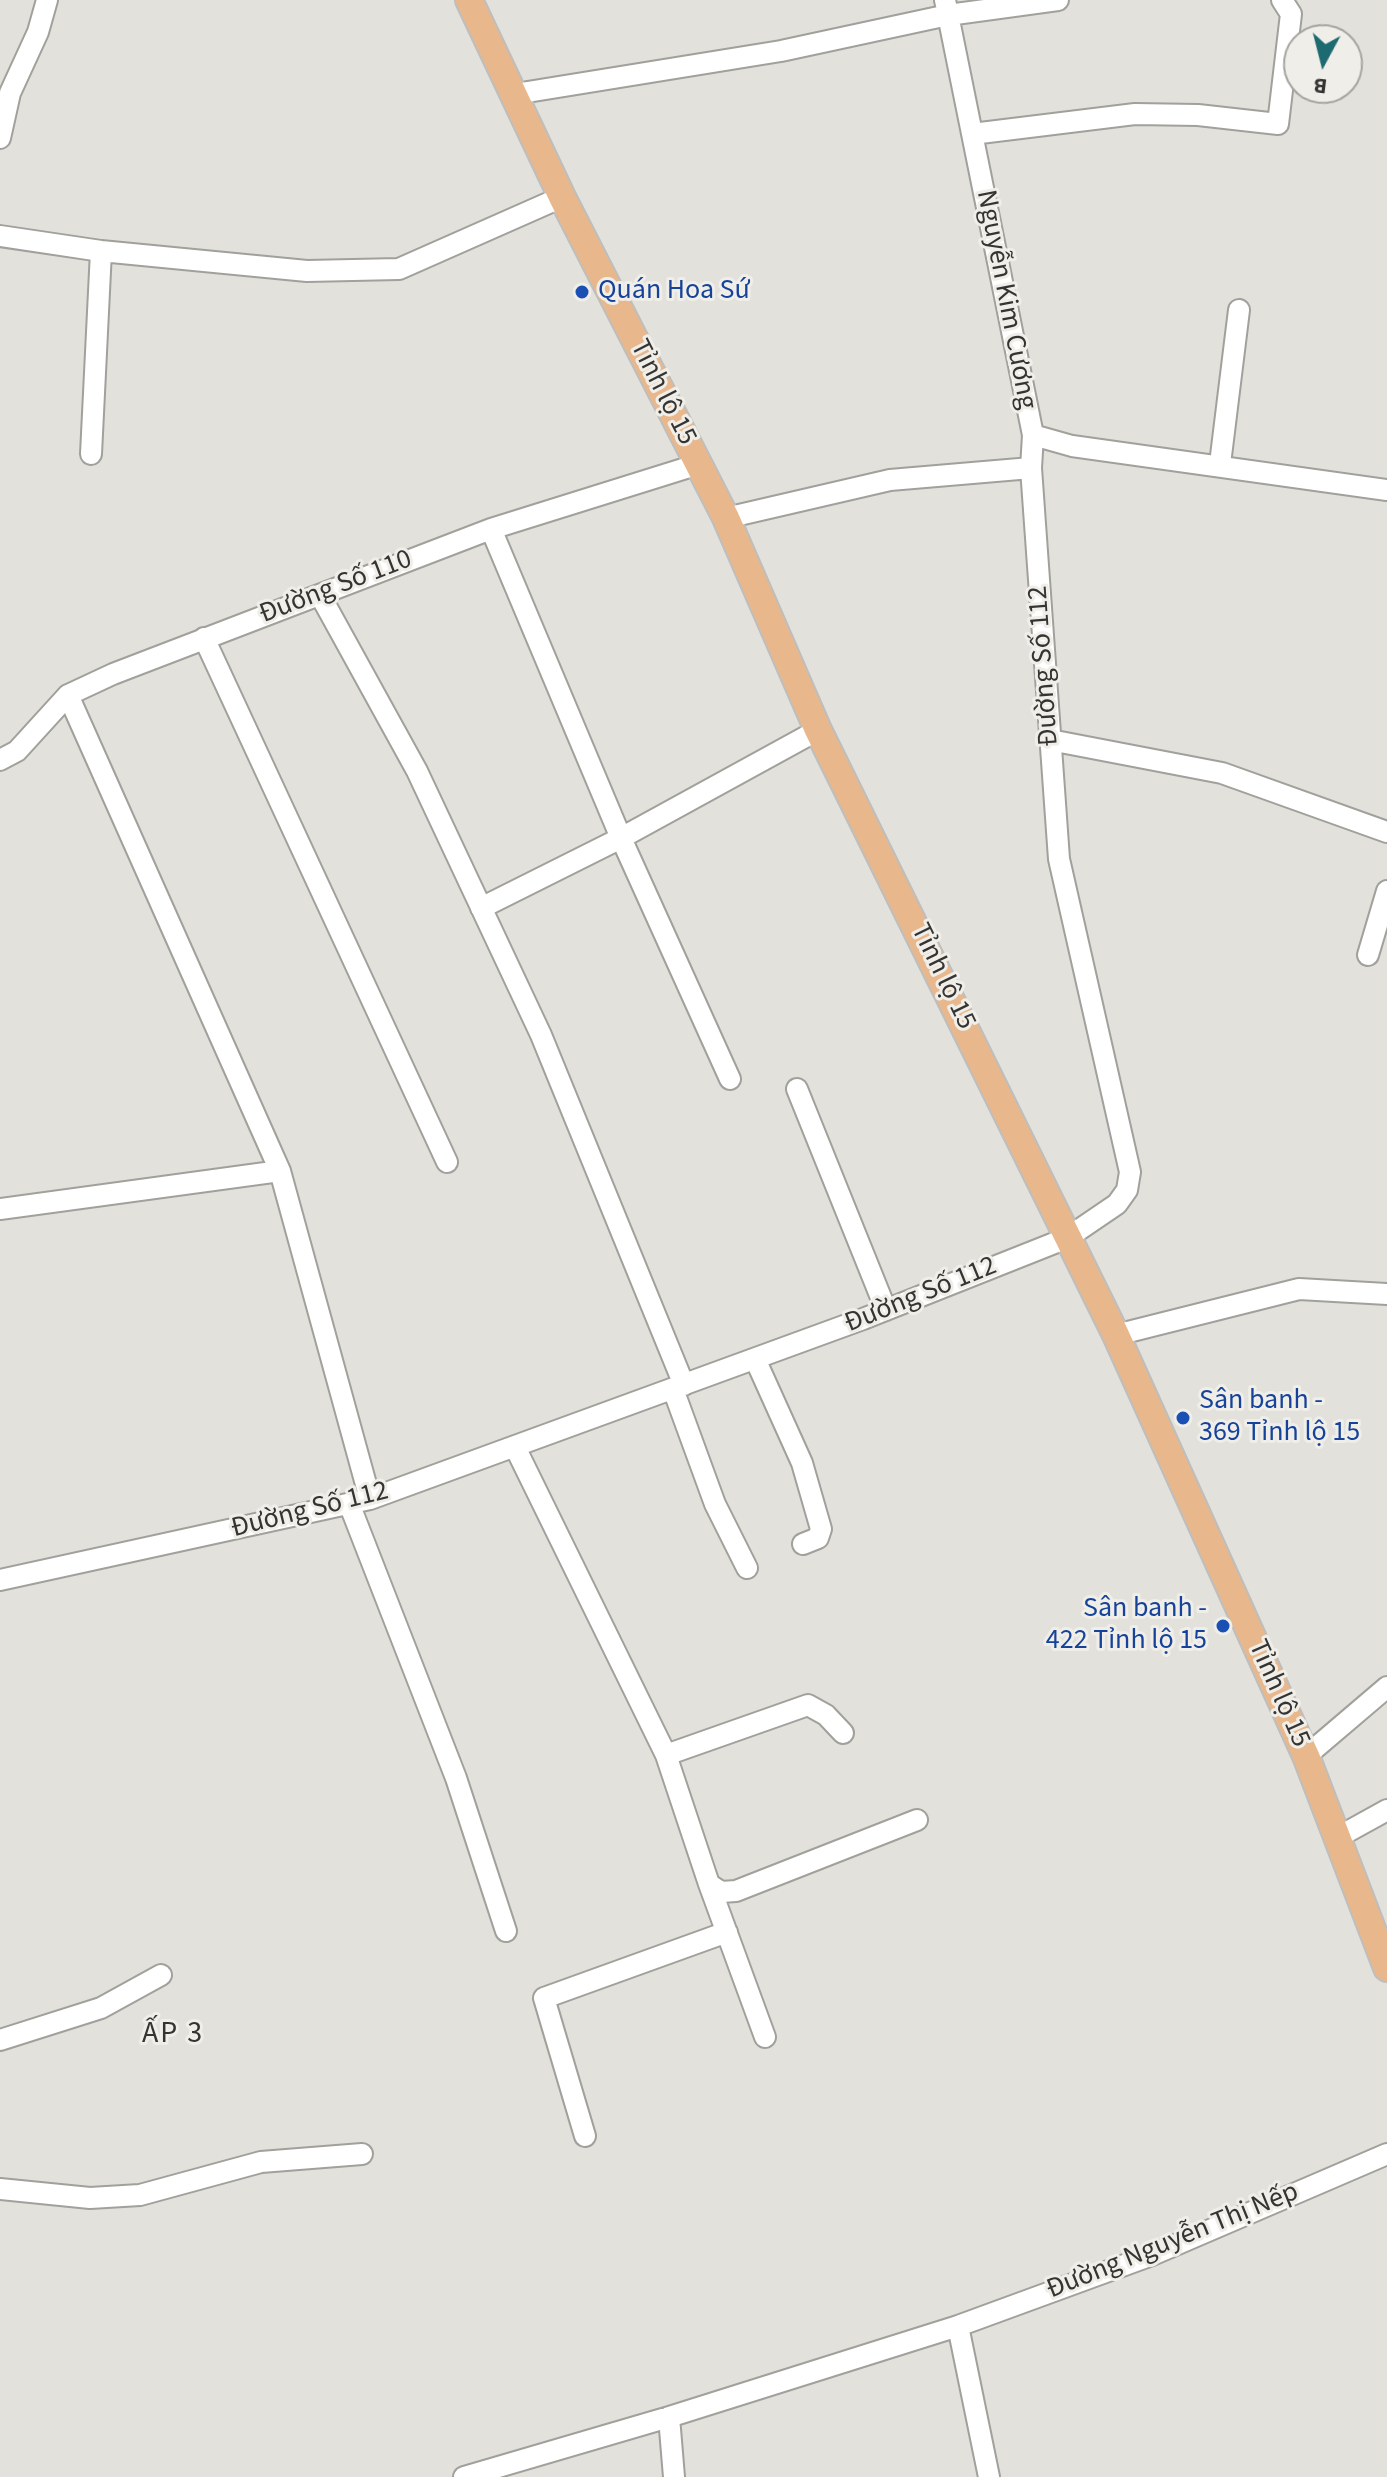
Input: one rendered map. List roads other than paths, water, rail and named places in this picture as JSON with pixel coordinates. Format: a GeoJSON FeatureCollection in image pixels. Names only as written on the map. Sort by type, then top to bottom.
{"type":"FeatureCollection","features":[{"type":"Feature","properties":{"kind":"main road","name":"Tỉnh lộ 15"},"geometry":{"type":"LineString","coordinates":[[469,0],[562,197],[726,518],[818,730],[1116,1335],[1306,1756],[1340,1836],[1387,1968]]}},
{"type":"Feature","properties":{"kind":"street"},"geometry":{"type":"LineString","coordinates":[[0,138],[10,93],[38,32],[47,0]]}},
{"type":"Feature","properties":{"kind":"street"},"geometry":{"type":"LineString","coordinates":[[515,94],[781,51],[946,8],[1058,0]]}},
{"type":"Feature","properties":{"kind":"street"},"geometry":{"type":"LineString","coordinates":[[972,134],[1135,114],[1198,115],[1278,124],[1291,14],[1282,0]]}},
{"type":"Feature","properties":{"kind":"street","name":"Nguyễn Kim Cương"},"geometry":{"type":"LineString","coordinates":[[946,8],[1033,435],[1072,446],[1220,464],[1387,490]]}},
{"type":"Feature","properties":{"kind":"street"},"geometry":{"type":"LineString","coordinates":[[0,236],[101,251],[307,271],[399,269],[562,197]]}},
{"type":"Feature","properties":{"kind":"street"},"geometry":{"type":"LineString","coordinates":[[91,454],[101,251]]}},
{"type":"Feature","properties":{"kind":"street"},"geometry":{"type":"LineString","coordinates":[[1220,464],[1239,310]]}},
{"type":"Feature","properties":{"kind":"street","name":"Đường Số 112"},"geometry":{"type":"LineString","coordinates":[[0,1580],[360,1502],[756,1361],[886,1310],[1067,1238],[1117,1204],[1127,1190],[1130,1172],[1059,859],[1031,468],[1033,435]]}},
{"type":"Feature","properties":{"kind":"street","name":"Đường Số 110"},"geometry":{"type":"LineString","coordinates":[[0,760],[17,751],[68,695],[204,638],[491,529],[699,464]]}},
{"type":"Feature","properties":{"kind":"street"},"geometry":{"type":"LineString","coordinates":[[726,518],[890,480],[1031,468]]}},
{"type":"Feature","properties":{"kind":"street"},"geometry":{"type":"LineString","coordinates":[[491,529],[621,838],[730,1079]]}},
{"type":"Feature","properties":{"kind":"street"},"geometry":{"type":"LineString","coordinates":[[320,595],[417,771],[541,1035],[679,1387],[715,1504],[747,1568]]}},
{"type":"Feature","properties":{"kind":"street"},"geometry":{"type":"LineString","coordinates":[[204,638],[447,1162]]}},
{"type":"Feature","properties":{"kind":"street"},"geometry":{"type":"LineString","coordinates":[[68,695],[280,1171],[360,1502],[506,1931]]}},
{"type":"Feature","properties":{"kind":"street"},"geometry":{"type":"LineString","coordinates":[[481,908],[621,838],[818,730]]}},
{"type":"Feature","properties":{"kind":"street"},"geometry":{"type":"LineString","coordinates":[[1050,740],[1222,773],[1387,832]]}},
{"type":"Feature","properties":{"kind":"street"},"geometry":{"type":"LineString","coordinates":[[1368,955],[1387,891]]}},
{"type":"Feature","properties":{"kind":"street"},"geometry":{"type":"LineString","coordinates":[[797,1089],[886,1310]]}},
{"type":"Feature","properties":{"kind":"street"},"geometry":{"type":"LineString","coordinates":[[0,1209],[280,1171]]}},
{"type":"Feature","properties":{"kind":"street"},"geometry":{"type":"LineString","coordinates":[[1116,1335],[1299,1289],[1387,1294]]}},
{"type":"Feature","properties":{"kind":"street"},"geometry":{"type":"LineString","coordinates":[[756,1361],[802,1463],[821,1529],[818,1538],[803,1544]]}},
{"type":"Feature","properties":{"kind":"street"},"geometry":{"type":"LineString","coordinates":[[515,1447],[666,1755],[765,2037]]}},
{"type":"Feature","properties":{"kind":"street"},"geometry":{"type":"LineString","coordinates":[[1306,1756],[1387,1687]]}},
{"type":"Feature","properties":{"kind":"street"},"geometry":{"type":"LineString","coordinates":[[666,1755],[808,1705],[826,1715],[843,1733]]}},
{"type":"Feature","properties":{"kind":"street"},"geometry":{"type":"LineString","coordinates":[[1340,1836],[1387,1810]]}},
{"type":"Feature","properties":{"kind":"street"},"geometry":{"type":"LineString","coordinates":[[709,1884],[721,1892],[736,1891],[917,1820]]}},
{"type":"Feature","properties":{"kind":"street"},"geometry":{"type":"LineString","coordinates":[[585,2136],[544,1998],[727,1932]]}},
{"type":"Feature","properties":{"kind":"street"},"geometry":{"type":"LineString","coordinates":[[0,2040],[101,2008],[161,1975]]}},
{"type":"Feature","properties":{"kind":"street"},"geometry":{"type":"LineString","coordinates":[[0,2189],[90,2198],[140,2195],[261,2162],[362,2154]]}},
{"type":"Feature","properties":{"kind":"street","name":"Đường Nguyễn Thị Nếp"},"geometry":{"type":"LineString","coordinates":[[464,2477],[669,2417],[958,2326],[1152,2255],[1387,2154]]}},
{"type":"Feature","properties":{"kind":"street"},"geometry":{"type":"LineString","coordinates":[[958,2326],[989,2477]]}},
{"type":"Feature","properties":{"kind":"street"},"geometry":{"type":"LineString","coordinates":[[669,2417],[674,2477]]}},
{"type":"Feature","properties":{"kind":"place","name":"Quán Hoa Sứ"},"geometry":{"type":"Point","coordinates":[582,292]}},
{"type":"Feature","properties":{"kind":"place","name":"Sân banh - 369 Tỉnh lộ 15"},"geometry":{"type":"Point","coordinates":[1183,1418]}},
{"type":"Feature","properties":{"kind":"place","name":"Sân banh - 422 Tỉnh lộ 15"},"geometry":{"type":"Point","coordinates":[1223,1626]}},
{"type":"Feature","properties":{"kind":"district","name":"ẤP 3"},"geometry":{"type":"Point","coordinates":[173,2035]}}]}
